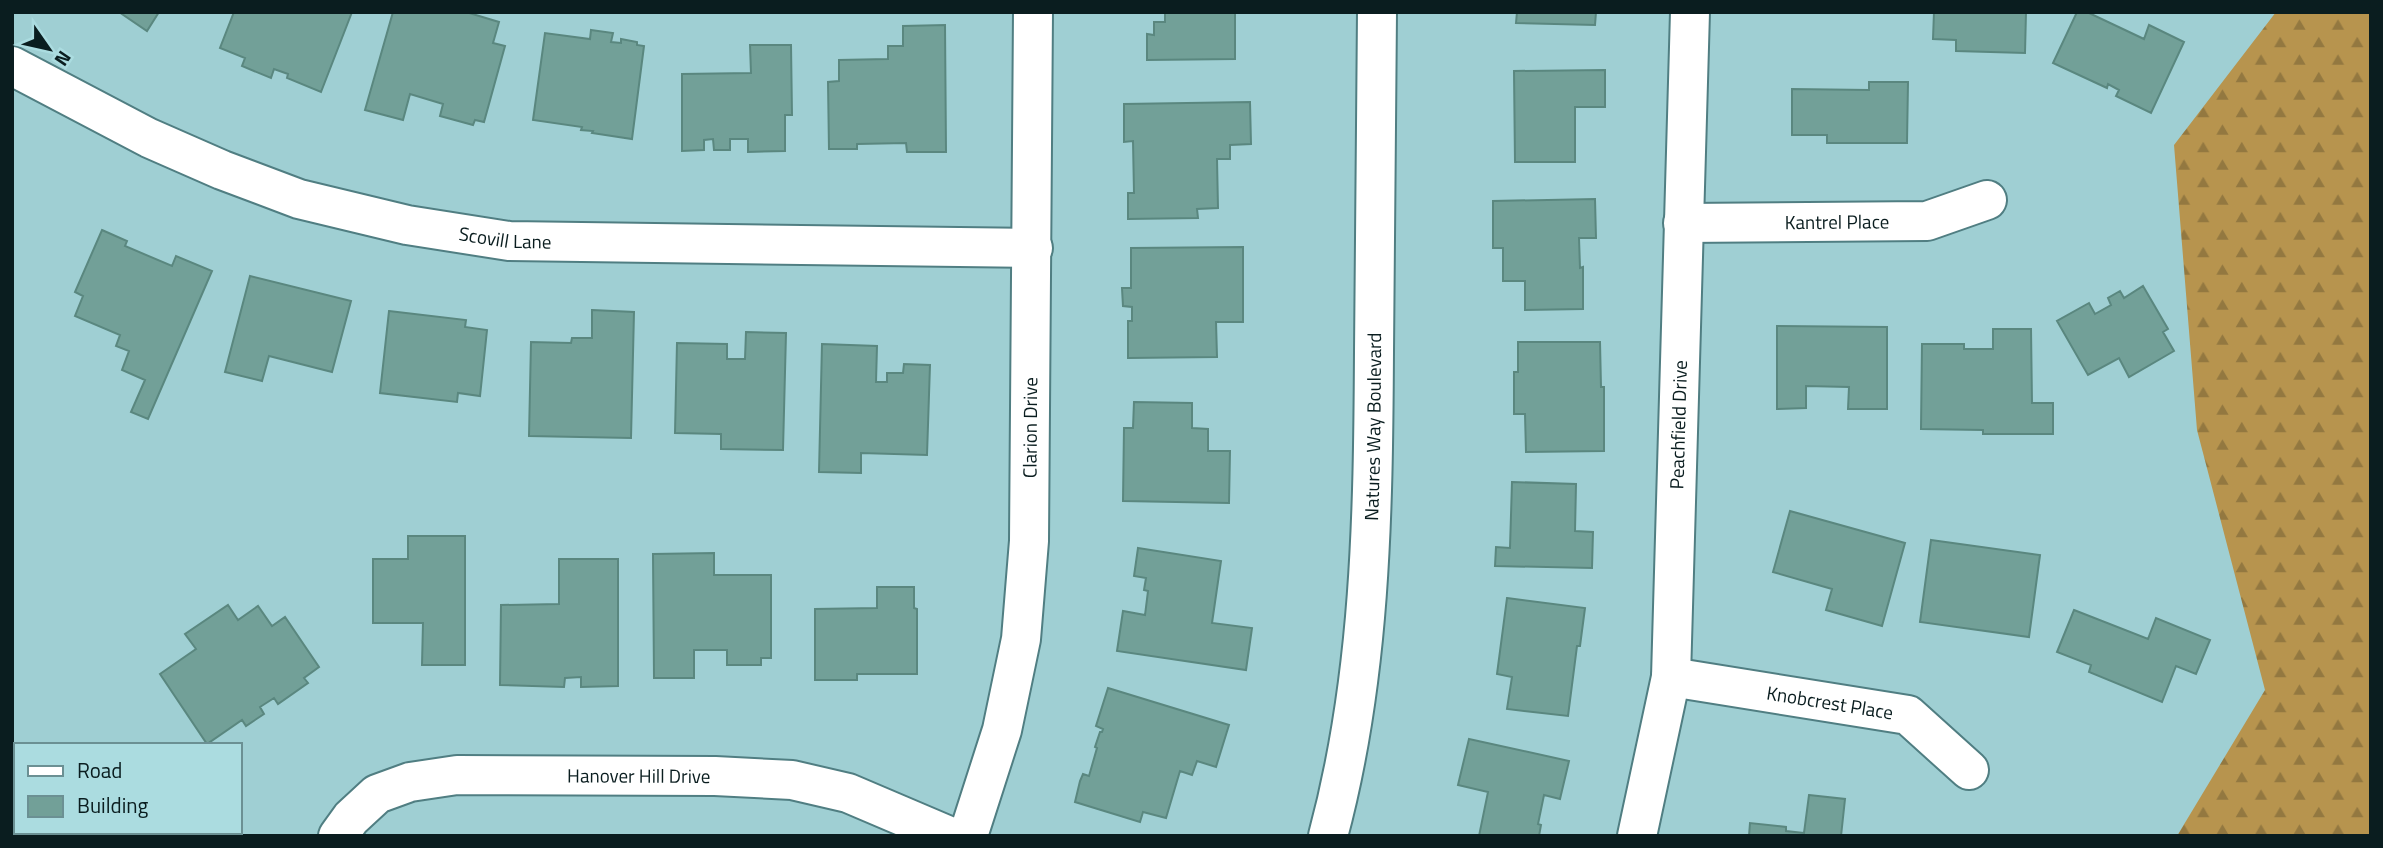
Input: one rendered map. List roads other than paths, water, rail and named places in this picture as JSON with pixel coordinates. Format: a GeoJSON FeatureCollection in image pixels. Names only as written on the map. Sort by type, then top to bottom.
{"type":"FeatureCollection","features":[{"type":"Feature","properties":{"kind":"street","name":"Clarion Drive"},"geometry":{"type":"LineString","coordinates":[[968,836],[1002,730],[1021,639],[1029,541],[1033,12]]}},
{"type":"Feature","properties":{"kind":"street","name":"Natures Way Boulevard"},"geometry":{"type":"LineString","coordinates":[[1328,836],[1343,782],[1366,621],[1374,462],[1377,12]]}},
{"type":"Feature","properties":{"kind":"street","name":"Peachfield Drive"},"geometry":{"type":"LineString","coordinates":[[1637,836],[1671,677],[1690,12]]}},
{"type":"Feature","properties":{"kind":"street","name":"Scovill Lane"},"geometry":{"type":"LineString","coordinates":[[12,66],[149,138],[222,170],[299,199],[407,225],[509,241],[1033,248]]}},
{"type":"Feature","properties":{"kind":"street","name":"Kantrel Place"},"geometry":{"type":"LineString","coordinates":[[1683,223],[1927,221],[1987,200]]}},
{"type":"Feature","properties":{"kind":"street","name":"Knobcrest Place"},"geometry":{"type":"LineString","coordinates":[[1671,677],[1908,715],[1969,770]]}},
{"type":"Feature","properties":{"kind":"street","name":"Hanover Hill Drive"},"geometry":{"type":"LineString","coordinates":[[338,836],[351,818],[376,794],[410,782],[470,775],[715,776],[792,780],[848,793],[949,836]]}}]}
